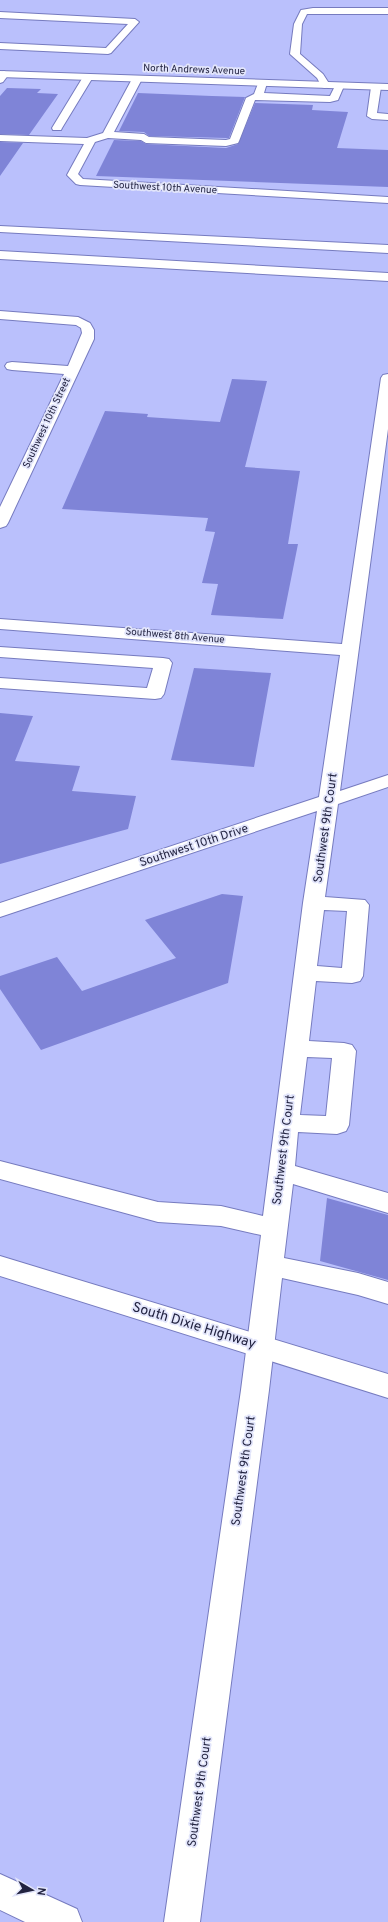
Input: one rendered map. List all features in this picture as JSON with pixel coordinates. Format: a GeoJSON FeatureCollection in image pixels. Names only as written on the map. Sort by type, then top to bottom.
{"type":"FeatureCollection","features":[{"type":"Feature","properties":{"kind":"main road"},"geometry":{"type":"LineString","coordinates":[[325,85],[320,76],[295,54],[298,24],[304,12],[388,11]]}},
{"type":"Feature","properties":{"kind":"main road"},"geometry":{"type":"LineString","coordinates":[[0,15],[135,22],[108,51],[0,46]]}},
{"type":"Feature","properties":{"kind":"main road","name":"North Andrews Avenue"},"geometry":{"type":"LineString","coordinates":[[1,76],[88,77],[388,87]]}},
{"type":"Feature","properties":{"kind":"main road"},"geometry":{"type":"LineString","coordinates":[[57,128],[88,77]]}},
{"type":"Feature","properties":{"kind":"main road"},"geometry":{"type":"LineString","coordinates":[[107,135],[137,79]]}},
{"type":"Feature","properties":{"kind":"main road"},"geometry":{"type":"LineString","coordinates":[[258,96],[262,83]]}},
{"type":"Feature","properties":{"kind":"main road"},"geometry":{"type":"LineString","coordinates":[[0,138],[88,141],[107,135],[144,137],[146,140],[226,143],[234,141],[251,98],[258,96],[330,99],[335,98],[339,86]]}},
{"type":"Feature","properties":{"kind":"main road"},"geometry":{"type":"LineString","coordinates":[[376,87],[372,116],[388,117]]}},
{"type":"Feature","properties":{"kind":"main road","name":"Southwest 10th Avenue"},"geometry":{"type":"LineString","coordinates":[[88,141],[90,143],[72,175],[80,182],[388,200]]}},
{"type":"Feature","properties":{"kind":"main road"},"geometry":{"type":"LineString","coordinates":[[0,229],[388,249]]}},
{"type":"Feature","properties":{"kind":"main road"},"geometry":{"type":"LineString","coordinates":[[0,255],[388,277]]}},
{"type":"Feature","properties":{"kind":"main road","name":"Southwest 10th Street"},"geometry":{"type":"LineString","coordinates":[[0,315],[61,318],[82,322],[87,328],[88,335],[0,523]]}},
{"type":"Feature","properties":{"kind":"main road"},"geometry":{"type":"LineString","coordinates":[[12,366],[72,370]]}},
{"type":"Feature","properties":{"kind":"main road","name":"Southwest 9th Court"},"geometry":{"type":"LineString","coordinates":[[182,1922],[260,1346],[314,903],[388,378]]}},
{"type":"Feature","properties":{"kind":"main road","name":"Southwest 8th Avenue"},"geometry":{"type":"LineString","coordinates":[[0,624],[118,631],[350,650]]}},
{"type":"Feature","properties":{"kind":"main road"},"geometry":{"type":"LineString","coordinates":[[111,659],[118,631]]}},
{"type":"Feature","properties":{"kind":"main road"},"geometry":{"type":"LineString","coordinates":[[0,652],[163,662],[155,694],[0,683]]}},
{"type":"Feature","properties":{"kind":"main road","name":"Southwest 10th Drive"},"geometry":{"type":"LineString","coordinates":[[0,910],[388,781]]}},
{"type":"Feature","properties":{"kind":"main road"},"geometry":{"type":"LineString","coordinates":[[306,974],[352,976],[358,905],[314,903]]}},
{"type":"Feature","properties":{"kind":"main road"},"geometry":{"type":"LineString","coordinates":[[287,1123],[337,1125],[344,1051],[296,1048]]}},
{"type":"Feature","properties":{"kind":"main road"},"geometry":{"type":"LineString","coordinates":[[0,1170],[158,1212],[221,1216],[274,1228]]}},
{"type":"Feature","properties":{"kind":"main road"},"geometry":{"type":"LineString","coordinates":[[282,1172],[388,1202]]}},
{"type":"Feature","properties":{"kind":"main road"},"geometry":{"type":"LineString","coordinates":[[269,1265],[358,1284],[388,1293]]}},
{"type":"Feature","properties":{"kind":"main road","name":"South Dixie Highway"},"geometry":{"type":"LineString","coordinates":[[0,1266],[388,1386]]}},
{"type":"Feature","properties":{"kind":"main road"},"geometry":{"type":"LineString","coordinates":[[0,1892],[64,1922]]}},
{"type":"Feature","properties":{"kind":"building"},"geometry":{"type":"Polygon","coordinates":[[[7,88],[41,89],[37,93],[58,94],[29,135],[0,134],[0,96],[7,88]]]}},
{"type":"Feature","properties":{"kind":"building"},"geometry":{"type":"Polygon","coordinates":[[[138,93],[245,97],[229,138],[149,136],[144,132],[119,131],[138,93]]]}},
{"type":"Feature","properties":{"kind":"building"},"geometry":{"type":"Polygon","coordinates":[[[255,103],[313,105],[312,110],[348,112],[337,148],[388,150],[388,187],[96,176],[114,140],[141,141],[146,144],[226,148],[238,144],[255,103]]]}},
{"type":"Feature","properties":{"kind":"building"},"geometry":{"type":"Polygon","coordinates":[[[0,142],[23,143],[0,176],[0,142]]]}},
{"type":"Feature","properties":{"kind":"building"},"geometry":{"type":"Polygon","coordinates":[[[232,379],[267,381],[245,467],[300,471],[288,544],[298,544],[283,619],[211,615],[218,584],[202,583],[215,532],[205,531],[208,518],[62,509],[105,411],[148,414],[147,417],[220,422],[232,379]]]}},
{"type":"Feature","properties":{"kind":"building"},"geometry":{"type":"Polygon","coordinates":[[[194,668],[271,673],[254,767],[171,760],[194,668]]]}},
{"type":"Feature","properties":{"kind":"building"},"geometry":{"type":"Polygon","coordinates":[[[0,713],[33,716],[15,761],[80,766],[72,791],[136,796],[128,829],[0,864],[0,713]]]}},
{"type":"Feature","properties":{"kind":"building"},"geometry":{"type":"Polygon","coordinates":[[[222,894],[243,896],[228,983],[41,1050],[0,989],[0,976],[57,957],[82,991],[176,958],[145,920],[222,894]]]}},
{"type":"Feature","properties":{"kind":"building"},"geometry":{"type":"Polygon","coordinates":[[[327,1198],[388,1215],[388,1280],[320,1261],[327,1198]]]}}]}
